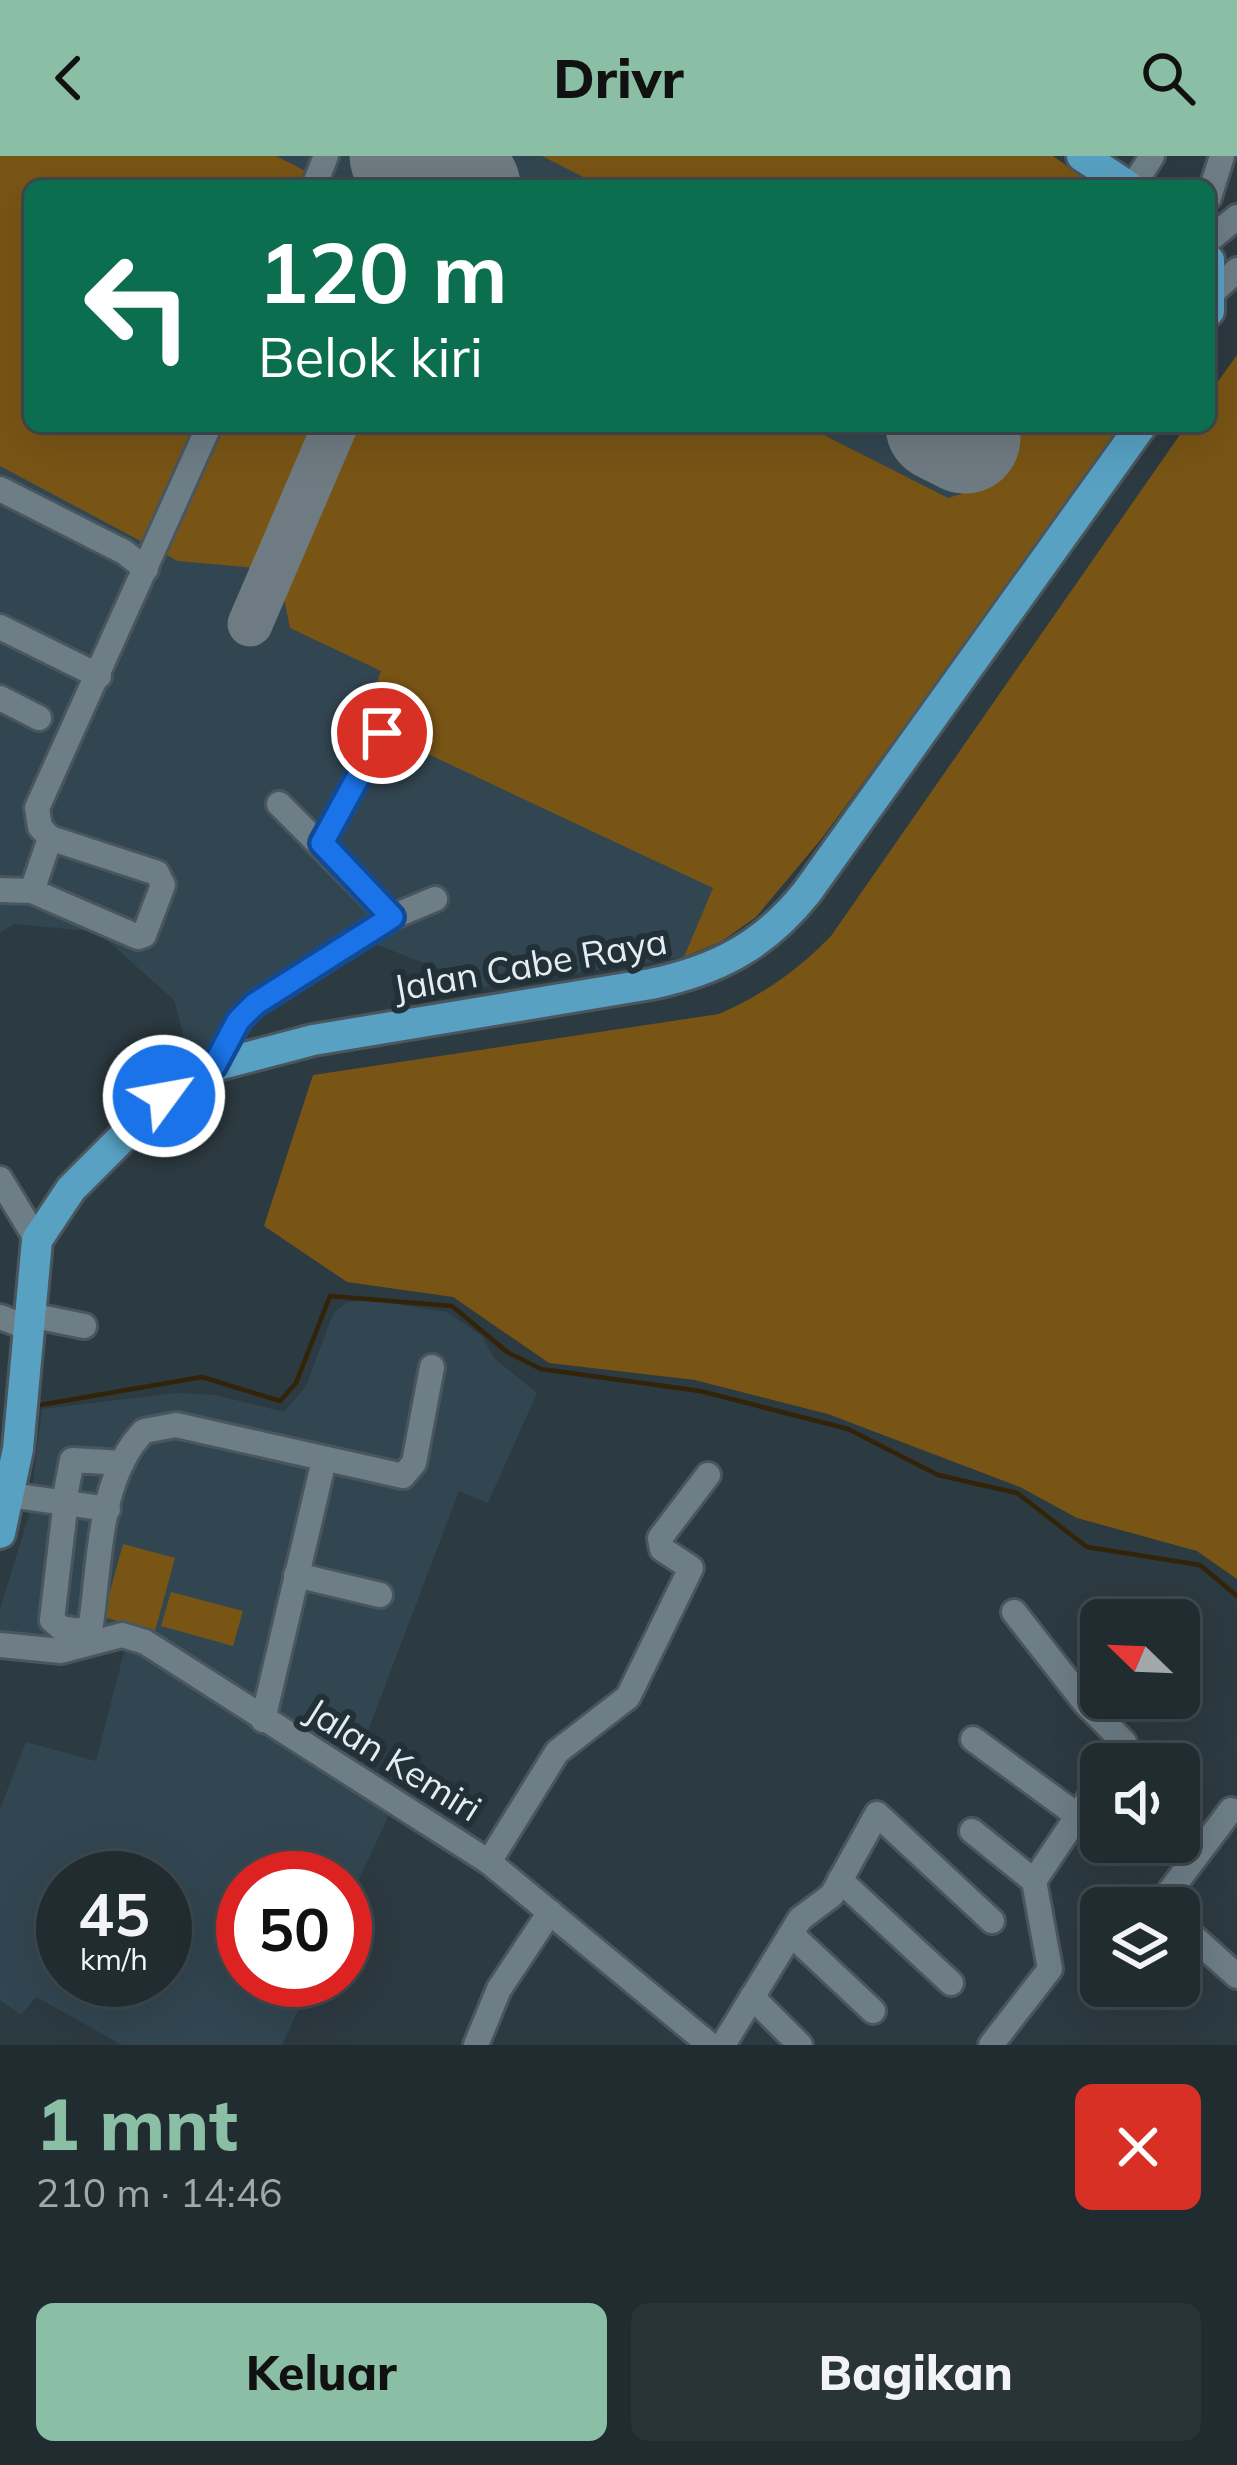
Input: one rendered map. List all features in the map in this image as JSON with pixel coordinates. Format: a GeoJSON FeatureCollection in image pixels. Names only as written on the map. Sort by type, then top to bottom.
{"type":"FeatureCollection","features":[{"type":"Feature","properties":{"kind":"main road"},"geometry":{"type":"LineString","coordinates":[[1082,156],[1121,180]]}},
{"type":"Feature","properties":{"kind":"main road","name":"Jalan Cabe Raya"},"geometry":{"type":"LineString","coordinates":[[6,1512],[21,1412],[20,1320],[37,1240],[71,1189],[113,1143],[164,1096],[214,1066],[313,1040],[699,974],[769,934],[807,892],[1137,432]]}},
{"type":"Feature","properties":{"kind":"street"},"geometry":{"type":"LineString","coordinates":[[1218,273],[1237,217]]}},
{"type":"Feature","properties":{"kind":"street"},"geometry":{"type":"LineString","coordinates":[[0,890],[32,891],[138,937],[144,934],[163,884],[157,873],[50,838],[40,827],[37,808],[206,432]]}},
{"type":"Feature","properties":{"kind":"street"},"geometry":{"type":"LineString","coordinates":[[0,489],[124,552],[146,569]]}},
{"type":"Feature","properties":{"kind":"street"},"geometry":{"type":"LineString","coordinates":[[0,627],[99,676]]}},
{"type":"Feature","properties":{"kind":"street"},"geometry":{"type":"LineString","coordinates":[[0,698],[39,718]]}},
{"type":"Feature","properties":{"kind":"street"},"geometry":{"type":"LineString","coordinates":[[322,843],[382,733]]}},
{"type":"Feature","properties":{"kind":"street"},"geometry":{"type":"LineString","coordinates":[[278,804],[392,917]]}},
{"type":"Feature","properties":{"kind":"street"},"geometry":{"type":"LineString","coordinates":[[32,891],[50,838]]}},
{"type":"Feature","properties":{"kind":"street"},"geometry":{"type":"LineString","coordinates":[[214,1066],[238,1021],[255,1004],[392,917],[435,899]]}},
{"type":"Feature","properties":{"kind":"street"},"geometry":{"type":"LineString","coordinates":[[0,1179],[37,1240]]}},
{"type":"Feature","properties":{"kind":"street"},"geometry":{"type":"LineString","coordinates":[[20,1320],[84,1326]]}},
{"type":"Feature","properties":{"kind":"street"},"geometry":{"type":"LineString","coordinates":[[122,1462],[72,1460],[52,1620],[61,1628],[81,1631],[91,1624],[106,1516],[122,1462],[144,1432],[176,1425],[403,1476],[411,1472],[432,1367]]}},
{"type":"Feature","properties":{"kind":"street"},"geometry":{"type":"LineString","coordinates":[[263,1720],[324,1460]]}},
{"type":"Feature","properties":{"kind":"street"},"geometry":{"type":"LineString","coordinates":[[489,1862],[557,1752],[617,1708],[634,1686],[691,1568],[662,1549],[660,1538],[708,1475]]}},
{"type":"Feature","properties":{"kind":"street"},"geometry":{"type":"LineString","coordinates":[[6,1512],[64,1510],[106,1516]]}},
{"type":"Feature","properties":{"kind":"street"},"geometry":{"type":"LineString","coordinates":[[296,1575],[380,1595]]}},
{"type":"Feature","properties":{"kind":"street"},"geometry":{"type":"LineString","coordinates":[[1014,1612],[1123,1743]]}},
{"type":"Feature","properties":{"kind":"street","name":"Jalan Kemiri"},"geometry":{"type":"LineString","coordinates":[[0,1645],[61,1651],[135,1637],[489,1862],[698,2041]]}},
{"type":"Feature","properties":{"kind":"street"},"geometry":{"type":"LineString","coordinates":[[973,1739],[1078,1816]]}},
{"type":"Feature","properties":{"kind":"street"},"geometry":{"type":"LineString","coordinates":[[1173,1887],[1231,1810]]}},
{"type":"Feature","properties":{"kind":"street"},"geometry":{"type":"LineString","coordinates":[[1034,1881],[1080,1813]]}},
{"type":"Feature","properties":{"kind":"street"},"geometry":{"type":"LineString","coordinates":[[723,2045],[791,1934],[840,1880],[877,1814],[992,1921]]}},
{"type":"Feature","properties":{"kind":"street"},"geometry":{"type":"LineString","coordinates":[[972,1831],[1034,1881],[1050,1969],[992,2045]]}},
{"type":"Feature","properties":{"kind":"street"},"geometry":{"type":"LineString","coordinates":[[840,1880],[951,1983]]}},
{"type":"Feature","properties":{"kind":"street"},"geometry":{"type":"LineString","coordinates":[[476,2045],[499,1989],[550,1912]]}},
{"type":"Feature","properties":{"kind":"street"},"geometry":{"type":"LineString","coordinates":[[791,1934],[873,2011]]}},
{"type":"Feature","properties":{"kind":"street"},"geometry":{"type":"LineString","coordinates":[[1200,1943],[1237,1976]]}},
{"type":"Feature","properties":{"kind":"street"},"geometry":{"type":"LineString","coordinates":[[752,1997],[800,2045]]}},
{"type":"Feature","properties":{"kind":"shaded area"},"geometry":{"type":"Polygon","coordinates":[[[0,156],[1053,156],[1087,180],[24,180],[24,432],[1122,432],[822,838],[756,917],[722,941],[684,957],[485,987],[365,940],[252,1011],[223,1055],[191,1065],[174,1000],[98,932],[14,924],[0,933],[0,156]]]}},
{"type":"Feature","properties":{"kind":"shaded area"},"geometry":{"type":"Polygon","coordinates":[[[0,156],[276,156],[323,180],[24,180],[24,432],[317,432],[257,568],[178,561],[0,466],[0,156]]]}},
{"type":"Feature","properties":{"kind":"shaded area"},"geometry":{"type":"Polygon","coordinates":[[[542,156],[1053,156],[1087,180],[589,180],[542,156]]]}},
{"type":"Feature","properties":{"kind":"shaded area"},"geometry":{"type":"Polygon","coordinates":[[[1237,355],[1237,1579],[1197,1551],[1077,1518],[1020,1487],[828,1414],[695,1380],[549,1363],[453,1297],[347,1282],[264,1226],[313,1075],[719,1014],[765,990],[805,960],[831,936],[1182,432],[1215,432],[1215,386],[1237,355]]]}},
{"type":"Feature","properties":{"kind":"shaded area"},"geometry":{"type":"Polygon","coordinates":[[[351,432],[818,432],[948,498],[961,494],[993,432],[1122,432],[822,838],[756,917],[722,941],[684,957],[713,888],[362,723],[381,671],[290,628],[283,594],[351,432]]]}},
{"type":"Feature","properties":{"kind":"shaded area"},"geometry":{"type":"Polygon","coordinates":[[[369,1300],[447,1312],[482,1336],[494,1358],[537,1393],[488,1503],[459,1491],[363,1744],[343,1732],[333,1748],[143,1631],[59,1642],[0,1638],[0,1609],[29,1515],[42,1409],[176,1393],[215,1395],[284,1412],[306,1386],[333,1314],[347,1302],[369,1300]]]}},
{"type":"Feature","properties":{"kind":"shaded area"},"geometry":{"type":"Polygon","coordinates":[[[123,1544],[175,1558],[155,1631],[103,1617],[123,1544]]]}},
{"type":"Feature","properties":{"kind":"shaded area"},"geometry":{"type":"Polygon","coordinates":[[[171,1592],[243,1611],[233,1646],[161,1626],[171,1592]]]}},
{"type":"Feature","properties":{"kind":"shaded area"},"geometry":{"type":"Polygon","coordinates":[[[131,1651],[390,1813],[372,1851],[216,1851],[216,2007],[300,2007],[282,2045],[122,2045],[54,2007],[192,2007],[192,1851],[36,1851],[36,1997],[21,2015],[0,2000],[0,1809],[26,1742],[96,1761],[124,1652],[131,1651]]]}},
{"type":"Feature","properties":{"kind":"waterway"},"geometry":{"type":"LineString","coordinates":[[34,1406],[202,1377],[280,1401],[296,1383],[330,1296],[452,1306],[507,1352],[541,1369],[700,1391],[848,1429],[938,1475],[1017,1493],[1087,1547],[1200,1565],[1237,1596]]}},
{"type":"Feature","properties":{"kind":"taxiway"},"geometry":{"type":"LineString","coordinates":[[440,180],[442,175]]}},
{"type":"Feature","properties":{"kind":"taxiway"},"geometry":{"type":"LineString","coordinates":[[250,624],[332,432]]}},
{"type":"Feature","properties":{"kind":"runway"},"geometry":{"type":"LineString","coordinates":[[405,156],[453,180]]}},
{"type":"Feature","properties":{"kind":"runway"},"geometry":{"type":"LineString","coordinates":[[953,432],[965,438]]}},
{"type":"Feature","properties":{"kind":"route"},"geometry":{"type":"LineString","coordinates":[[164,1096],[214,1066],[238,1021],[255,1004],[392,917],[322,843],[382,733]]}}]}
